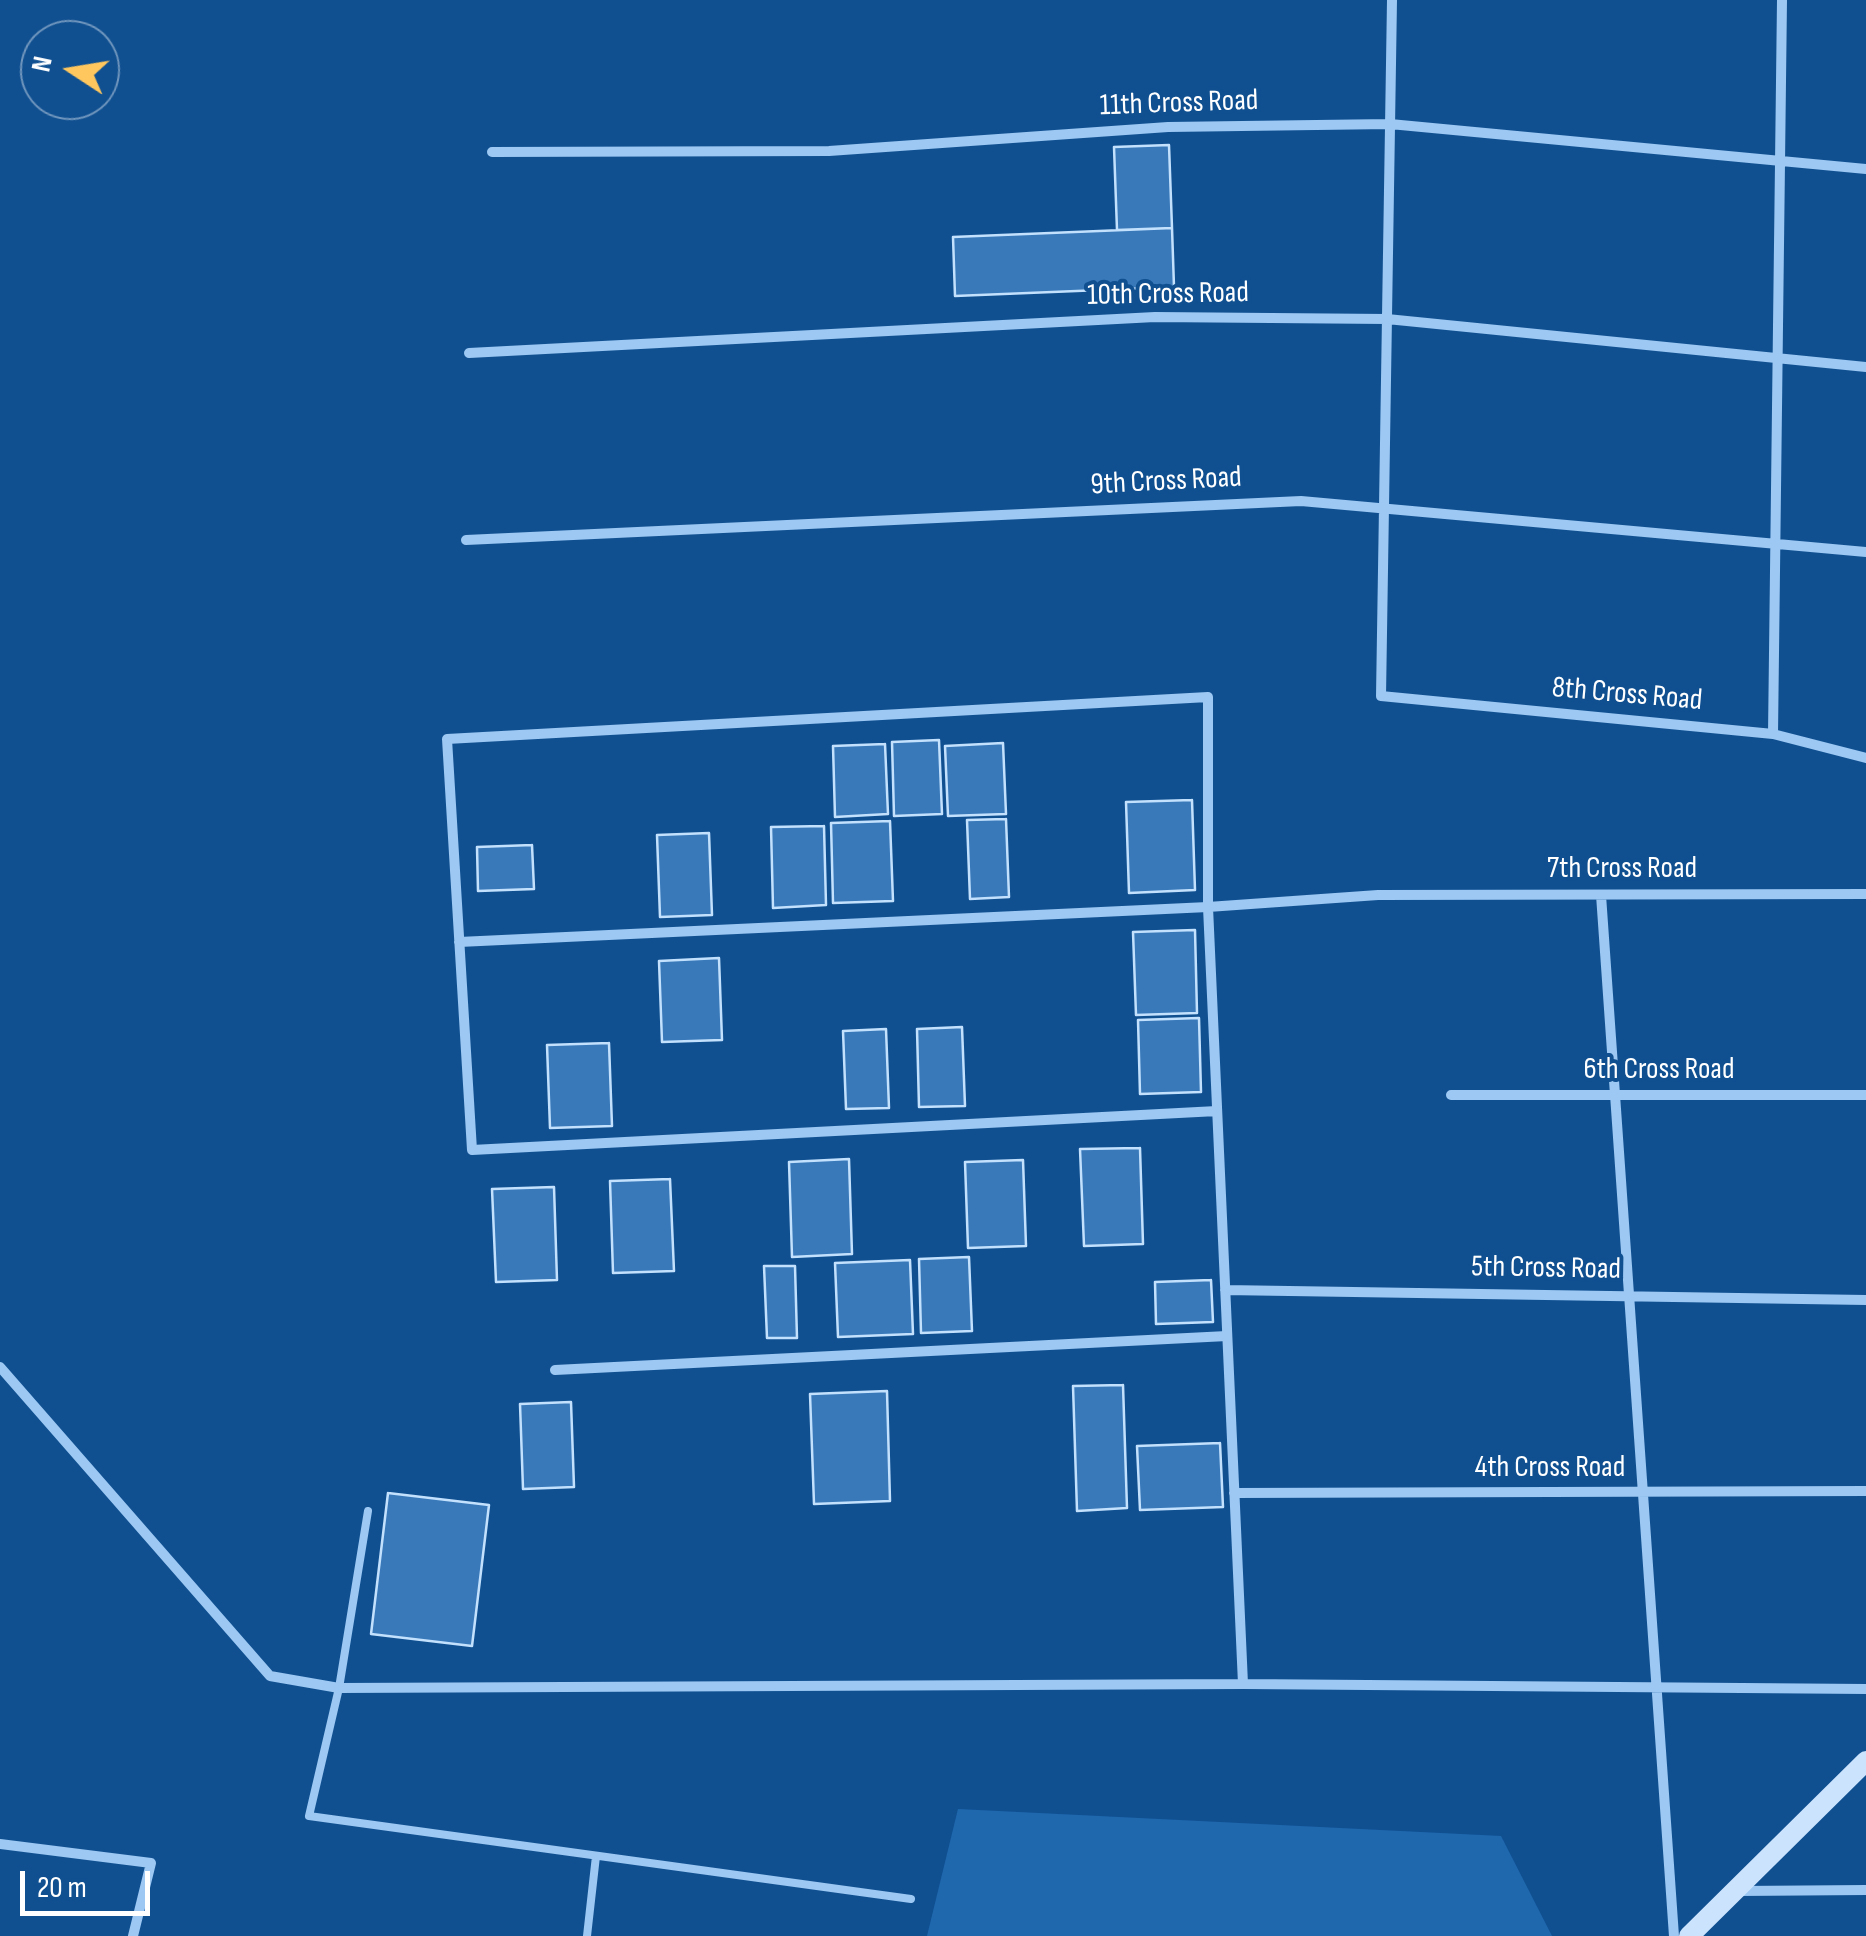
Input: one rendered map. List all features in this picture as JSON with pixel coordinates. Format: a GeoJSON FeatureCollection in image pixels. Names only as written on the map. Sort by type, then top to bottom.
{"type":"FeatureCollection","features":[{"type":"Feature","properties":{"kind":"street"},"geometry":{"type":"LineString","coordinates":[[1384,508],[1392,0]]}},
{"type":"Feature","properties":{"kind":"street"},"geometry":{"type":"LineString","coordinates":[[1773,734],[1782,0]]}},
{"type":"Feature","properties":{"kind":"street","name":"11th Cross Road"},"geometry":{"type":"LineString","coordinates":[[492,152],[829,151],[1168,127],[1390,124],[1866,169]]}},
{"type":"Feature","properties":{"kind":"street","name":"10th Cross Road"},"geometry":{"type":"LineString","coordinates":[[469,353],[1155,317],[1387,319],[1866,368]]}},
{"type":"Feature","properties":{"kind":"street","name":"9th Cross Road"},"geometry":{"type":"LineString","coordinates":[[466,540],[1300,501],[1866,552]]}},
{"type":"Feature","properties":{"kind":"street","name":"8th Cross Road"},"geometry":{"type":"LineString","coordinates":[[1384,508],[1381,696],[1773,734],[1866,758]]}},
{"type":"Feature","properties":{"kind":"street"},"geometry":{"type":"LineString","coordinates":[[1217,1111],[472,1150],[447,739],[1208,697],[1208,906],[1243,1684]]}},
{"type":"Feature","properties":{"kind":"street"},"geometry":{"type":"LineString","coordinates":[[1602,894],[1674,1936]]}},
{"type":"Feature","properties":{"kind":"street","name":"7th Cross Road"},"geometry":{"type":"LineString","coordinates":[[459,942],[1378,895],[1866,894]]}},
{"type":"Feature","properties":{"kind":"street","name":"6th Cross Road"},"geometry":{"type":"LineString","coordinates":[[1451,1095],[1866,1095]]}},
{"type":"Feature","properties":{"kind":"street","name":"5th Cross Road"},"geometry":{"type":"LineString","coordinates":[[1225,1290],[1866,1300]]}},
{"type":"Feature","properties":{"kind":"street"},"geometry":{"type":"LineString","coordinates":[[555,1370],[1227,1336]]}},
{"type":"Feature","properties":{"kind":"street"},"geometry":{"type":"LineString","coordinates":[[0,1367],[270,1676],[339,1688],[1243,1684],[1866,1689]]}},
{"type":"Feature","properties":{"kind":"street","name":"4th Cross Road"},"geometry":{"type":"LineString","coordinates":[[1234,1493],[1866,1492]]}},
{"type":"Feature","properties":{"kind":"street"},"geometry":{"type":"LineString","coordinates":[[1688,1936],[1866,1760]]}},
{"type":"Feature","properties":{"kind":"street"},"geometry":{"type":"LineString","coordinates":[[0,1844],[151,1863],[133,1936]]}},
{"type":"Feature","properties":{"kind":"street"},"geometry":{"type":"LineString","coordinates":[[1734,1892],[1866,1890]]}},
{"type":"Feature","properties":{"kind":"lane"},"geometry":{"type":"LineString","coordinates":[[368,1511],[339,1688],[309,1816],[911,1900]]}},
{"type":"Feature","properties":{"kind":"lane"},"geometry":{"type":"LineString","coordinates":[[586,1936],[596,1856]]}},
{"type":"Feature","properties":{"kind":"shaded area"},"geometry":{"type":"Polygon","coordinates":[[[958,1809],[1501,1836],[1552,1936],[927,1936],[958,1809]]]}},
{"type":"Feature","properties":{"kind":"building"},"geometry":{"type":"Polygon","coordinates":[[[1169,145],[1172,228],[1117,230],[1114,147],[1169,145]]]}},
{"type":"Feature","properties":{"kind":"building"},"geometry":{"type":"Polygon","coordinates":[[[1172,228],[1174,287],[955,296],[953,237],[1172,228]]]}},
{"type":"Feature","properties":{"kind":"building"},"geometry":{"type":"Polygon","coordinates":[[[939,740],[942,814],[894,816],[892,742],[939,740]]]}},
{"type":"Feature","properties":{"kind":"building"},"geometry":{"type":"Polygon","coordinates":[[[1003,743],[1006,814],[948,816],[945,746],[1003,743]]]}},
{"type":"Feature","properties":{"kind":"building"},"geometry":{"type":"Polygon","coordinates":[[[885,744],[888,814],[835,817],[833,746],[885,744]]]}},
{"type":"Feature","properties":{"kind":"building"},"geometry":{"type":"Polygon","coordinates":[[[1192,800],[1195,890],[1129,893],[1126,802],[1192,800]]]}},
{"type":"Feature","properties":{"kind":"building"},"geometry":{"type":"Polygon","coordinates":[[[1006,819],[1009,897],[970,899],[967,820],[1006,819]]]}},
{"type":"Feature","properties":{"kind":"building"},"geometry":{"type":"Polygon","coordinates":[[[890,821],[893,901],[833,903],[831,823],[890,821]]]}},
{"type":"Feature","properties":{"kind":"building"},"geometry":{"type":"Polygon","coordinates":[[[824,826],[826,905],[773,908],[771,827],[824,826]]]}},
{"type":"Feature","properties":{"kind":"building"},"geometry":{"type":"Polygon","coordinates":[[[709,833],[712,915],[660,917],[657,835],[709,833]]]}},
{"type":"Feature","properties":{"kind":"building"},"geometry":{"type":"Polygon","coordinates":[[[532,845],[534,889],[478,891],[477,847],[532,845]]]}},
{"type":"Feature","properties":{"kind":"building"},"geometry":{"type":"Polygon","coordinates":[[[1195,930],[1197,1013],[1136,1015],[1133,932],[1195,930]]]}},
{"type":"Feature","properties":{"kind":"building"},"geometry":{"type":"Polygon","coordinates":[[[719,958],[722,1040],[662,1042],[659,961],[719,958]]]}},
{"type":"Feature","properties":{"kind":"building"},"geometry":{"type":"Polygon","coordinates":[[[1199,1018],[1201,1092],[1140,1094],[1138,1020],[1199,1018]]]}},
{"type":"Feature","properties":{"kind":"building"},"geometry":{"type":"Polygon","coordinates":[[[962,1027],[965,1106],[919,1107],[917,1029],[962,1027]]]}},
{"type":"Feature","properties":{"kind":"building"},"geometry":{"type":"Polygon","coordinates":[[[886,1029],[889,1108],[846,1109],[843,1031],[886,1029]]]}},
{"type":"Feature","properties":{"kind":"building"},"geometry":{"type":"Polygon","coordinates":[[[609,1043],[612,1126],[550,1128],[547,1045],[609,1043]]]}},
{"type":"Feature","properties":{"kind":"building"},"geometry":{"type":"Polygon","coordinates":[[[1140,1148],[1143,1244],[1084,1246],[1080,1149],[1140,1148]]]}},
{"type":"Feature","properties":{"kind":"building"},"geometry":{"type":"Polygon","coordinates":[[[849,1159],[852,1254],[792,1257],[789,1162],[849,1159]]]}},
{"type":"Feature","properties":{"kind":"building"},"geometry":{"type":"Polygon","coordinates":[[[1023,1160],[1026,1246],[968,1248],[965,1162],[1023,1160]]]}},
{"type":"Feature","properties":{"kind":"building"},"geometry":{"type":"Polygon","coordinates":[[[670,1179],[674,1271],[613,1273],[610,1181],[670,1179]]]}},
{"type":"Feature","properties":{"kind":"building"},"geometry":{"type":"Polygon","coordinates":[[[554,1187],[557,1280],[496,1282],[492,1189],[554,1187]]]}},
{"type":"Feature","properties":{"kind":"building"},"geometry":{"type":"Polygon","coordinates":[[[969,1257],[972,1331],[921,1333],[919,1259],[969,1257]]]}},
{"type":"Feature","properties":{"kind":"building"},"geometry":{"type":"Polygon","coordinates":[[[910,1260],[913,1334],[838,1337],[835,1263],[910,1260]]]}},
{"type":"Feature","properties":{"kind":"building"},"geometry":{"type":"Polygon","coordinates":[[[764,1266],[795,1266],[797,1338],[767,1338],[764,1266]]]}},
{"type":"Feature","properties":{"kind":"building"},"geometry":{"type":"Polygon","coordinates":[[[1211,1280],[1213,1322],[1156,1324],[1155,1282],[1211,1280]]]}},
{"type":"Feature","properties":{"kind":"building"},"geometry":{"type":"Polygon","coordinates":[[[1123,1385],[1127,1508],[1077,1511],[1073,1386],[1123,1385]]]}},
{"type":"Feature","properties":{"kind":"building"},"geometry":{"type":"Polygon","coordinates":[[[887,1391],[890,1501],[814,1504],[810,1394],[887,1391]]]}},
{"type":"Feature","properties":{"kind":"building"},"geometry":{"type":"Polygon","coordinates":[[[571,1402],[574,1487],[523,1489],[520,1404],[571,1402]]]}},
{"type":"Feature","properties":{"kind":"building"},"geometry":{"type":"Polygon","coordinates":[[[1220,1443],[1223,1507],[1140,1510],[1137,1446],[1220,1443]]]}},
{"type":"Feature","properties":{"kind":"building"},"geometry":{"type":"Polygon","coordinates":[[[388,1493],[489,1505],[472,1646],[371,1634],[388,1493]]]}}]}
